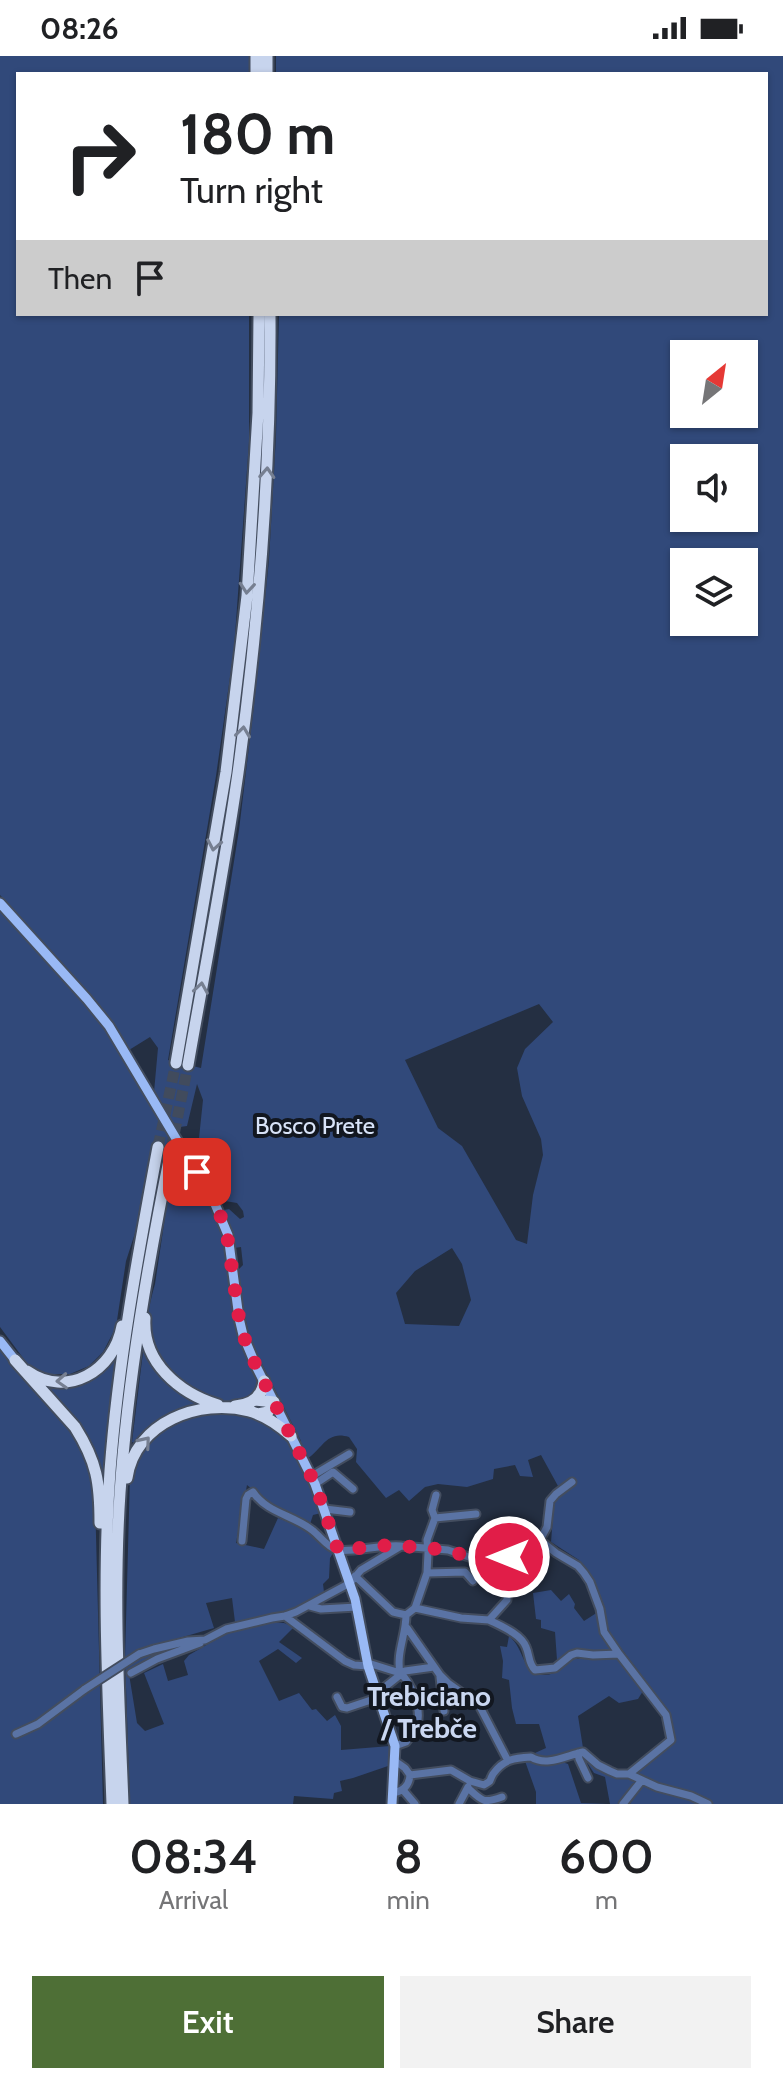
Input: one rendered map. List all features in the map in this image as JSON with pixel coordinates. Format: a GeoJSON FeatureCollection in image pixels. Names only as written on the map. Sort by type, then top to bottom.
{"type":"FeatureCollection","features":[{"type":"Feature","properties":{"kind":"highway"},"geometry":{"type":"LineString","coordinates":[[259,316],[258,413],[247,596],[226,772],[182,1064],[238,773],[255,628],[267,472],[270,316]]}},
{"type":"Feature","properties":{"kind":"highway"},"geometry":{"type":"LineString","coordinates":[[106,1645],[106,1544],[118,1390],[164,1148]]}},
{"type":"Feature","properties":{"kind":"highway"},"geometry":{"type":"LineString","coordinates":[[15,1360],[40,1379],[61,1383],[83,1378],[102,1365],[111,1354],[120,1333],[132,1267],[149,1228]]}},
{"type":"Feature","properties":{"kind":"highway"},"geometry":{"type":"LineString","coordinates":[[149,1228],[153,1266],[144,1323],[150,1348],[158,1363],[175,1383],[197,1397],[258,1414],[291,1436]]}},
{"type":"Feature","properties":{"kind":"highway"},"geometry":{"type":"LineString","coordinates":[[123,1804],[117,1586],[120,1492],[149,1228]]}},
{"type":"Feature","properties":{"kind":"highway"},"geometry":{"type":"LineString","coordinates":[[15,1360],[75,1427],[98,1476],[112,1804]]}},
{"type":"Feature","properties":{"kind":"highway"},"geometry":{"type":"LineString","coordinates":[[119,1682],[121,1554],[129,1467],[145,1441],[172,1418],[206,1408],[243,1406],[261,1393],[264,1381]]}},
{"type":"Feature","properties":{"kind":"highway"},"geometry":{"type":"LineString","coordinates":[[255,1400],[274,1402],[268,1412],[258,1414]]}},
{"type":"Feature","properties":{"kind":"main road"},"geometry":{"type":"LineString","coordinates":[[0,903],[109,1026],[215,1204],[228,1235],[241,1326],[264,1381],[314,1480],[338,1550],[352,1580],[368,1664],[395,1746],[398,1792],[392,1804]]}},
{"type":"Feature","properties":{"kind":"main road"},"geometry":{"type":"LineString","coordinates":[[0,1341],[15,1360]]}},
{"type":"Feature","properties":{"kind":"street"},"geometry":{"type":"LineString","coordinates":[[314,1480],[349,1454]]}},
{"type":"Feature","properties":{"kind":"street"},"geometry":{"type":"LineString","coordinates":[[314,1480],[333,1472],[353,1489]]}},
{"type":"Feature","properties":{"kind":"street"},"geometry":{"type":"LineString","coordinates":[[242,1541],[246,1499],[253,1492],[272,1510],[305,1525],[330,1547],[338,1550],[381,1545],[427,1547],[469,1557],[493,1554],[509,1557],[540,1540],[547,1527],[550,1501],[572,1482]]}},
{"type":"Feature","properties":{"kind":"street"},"geometry":{"type":"LineString","coordinates":[[406,1615],[415,1608],[427,1573],[427,1540],[435,1518],[432,1510],[436,1495]]}},
{"type":"Feature","properties":{"kind":"street"},"geometry":{"type":"LineString","coordinates":[[325,1509],[350,1512]]}},
{"type":"Feature","properties":{"kind":"street"},"geometry":{"type":"LineString","coordinates":[[435,1518],[476,1514]]}},
{"type":"Feature","properties":{"kind":"street"},"geometry":{"type":"LineString","coordinates":[[540,1540],[584,1573],[600,1609],[604,1632],[666,1715],[671,1740],[629,1774]]}},
{"type":"Feature","properties":{"kind":"street"},"geometry":{"type":"LineString","coordinates":[[131,1673],[226,1629],[285,1616],[310,1606],[401,1546]]}},
{"type":"Feature","properties":{"kind":"street"},"geometry":{"type":"LineString","coordinates":[[489,1620],[507,1600],[509,1557]]}},
{"type":"Feature","properties":{"kind":"street"},"geometry":{"type":"LineString","coordinates":[[427,1573],[465,1572],[473,1581]]}},
{"type":"Feature","properties":{"kind":"street"},"geometry":{"type":"LineString","coordinates":[[352,1580],[393,1612],[406,1615]]}},
{"type":"Feature","properties":{"kind":"street"},"geometry":{"type":"LineString","coordinates":[[310,1606],[321,1609],[357,1607]]}},
{"type":"Feature","properties":{"kind":"street"},"geometry":{"type":"LineString","coordinates":[[415,1608],[461,1618],[489,1620],[521,1639],[535,1670],[555,1668],[577,1653],[601,1656],[619,1654]]}},
{"type":"Feature","properties":{"kind":"street"},"geometry":{"type":"LineString","coordinates":[[400,1673],[399,1655],[407,1628],[406,1615]]}},
{"type":"Feature","properties":{"kind":"street"},"geometry":{"type":"LineString","coordinates":[[285,1616],[345,1661],[400,1673],[407,1679],[413,1690],[418,1722],[406,1742],[395,1746]]}},
{"type":"Feature","properties":{"kind":"street"},"geometry":{"type":"LineString","coordinates":[[407,1628],[440,1675],[479,1705],[507,1759]]}},
{"type":"Feature","properties":{"kind":"street"},"geometry":{"type":"LineString","coordinates":[[16,1734],[38,1724],[139,1654],[188,1641],[205,1640]]}},
{"type":"Feature","properties":{"kind":"street"},"geometry":{"type":"LineString","coordinates":[[337,1697],[342,1707],[347,1708],[377,1696],[400,1673],[434,1667]]}},
{"type":"Feature","properties":{"kind":"street"},"geometry":{"type":"LineString","coordinates":[[440,1675],[444,1711]]}},
{"type":"Feature","properties":{"kind":"street"},"geometry":{"type":"LineString","coordinates":[[578,1753],[588,1778]]}},
{"type":"Feature","properties":{"kind":"street"},"geometry":{"type":"LineString","coordinates":[[469,1784],[488,1783],[507,1759],[531,1757],[537,1761],[547,1761],[578,1753],[587,1754],[598,1765],[617,1774],[629,1774],[708,1804]]}},
{"type":"Feature","properties":{"kind":"street"},"geometry":{"type":"LineString","coordinates":[[395,1761],[410,1775],[409,1782],[398,1792],[415,1804]]}},
{"type":"Feature","properties":{"kind":"street"},"geometry":{"type":"LineString","coordinates":[[410,1775],[451,1770],[485,1802],[502,1797]]}},
{"type":"Feature","properties":{"kind":"street"},"geometry":{"type":"LineString","coordinates":[[623,1804],[642,1780]]}},
{"type":"Feature","properties":{"kind":"street"},"geometry":{"type":"LineString","coordinates":[[459,1804],[469,1784]]}},
{"type":"Feature","properties":{"kind":"green space","name":"Bosco Prete"},"geometry":{"type":"Polygon","coordinates":[[[0,56],[249,56],[250,72],[16,72],[16,316],[249,316],[249,442],[234,649],[168,1060],[201,1068],[239,830],[254,705],[269,560],[279,316],[768,316],[768,72],[276,72],[276,56],[783,56],[783,1804],[630,1804],[641,1787],[637,1771],[674,1740],[671,1714],[608,1631],[594,1583],[579,1560],[551,1542],[558,1486],[541,1455],[528,1460],[533,1477],[520,1476],[515,1465],[494,1469],[493,1479],[467,1487],[438,1484],[425,1487],[409,1501],[399,1490],[386,1498],[356,1462],[357,1449],[349,1437],[330,1438],[307,1459],[249,1334],[238,1270],[243,1265],[241,1247],[234,1248],[224,1210],[229,1209],[240,1219],[244,1217],[243,1211],[237,1203],[219,1200],[195,1160],[206,1151],[199,1138],[203,1100],[197,1084],[187,1126],[173,1124],[154,1092],[158,1048],[150,1037],[129,1050],[85,989],[0,895],[0,56]],[[539,1004],[405,1060],[438,1128],[462,1146],[516,1240],[527,1244],[533,1195],[543,1155],[541,1139],[522,1096],[517,1068],[525,1049],[553,1022],[539,1004]],[[452,1248],[415,1271],[396,1293],[405,1324],[459,1326],[471,1300],[462,1264],[452,1248]]]}},
{"type":"Feature","properties":{"kind":"green space"},"geometry":{"type":"Polygon","coordinates":[[[0,909],[101,1022],[212,1205],[223,1231],[229,1273],[259,1380],[255,1394],[246,1399],[236,1402],[219,1400],[187,1385],[161,1361],[151,1340],[149,1311],[175,1151],[152,1146],[137,1227],[126,1261],[116,1327],[103,1352],[89,1366],[70,1374],[46,1374],[29,1366],[0,1327],[0,909]]]}},
{"type":"Feature","properties":{"kind":"green space"},"geometry":{"type":"Polygon","coordinates":[[[144,1344],[201,1404],[137,1444],[132,1442],[144,1344]]]}},
{"type":"Feature","properties":{"kind":"green space"},"geometry":{"type":"Polygon","coordinates":[[[0,1348],[30,1387],[64,1423],[85,1455],[95,1497],[103,1804],[0,1804],[0,1348]]]}},
{"type":"Feature","properties":{"kind":"green space"},"geometry":{"type":"Polygon","coordinates":[[[116,1352],[103,1477],[85,1437],[39,1382],[51,1387],[72,1386],[90,1376],[116,1352]]]}},
{"type":"Feature","properties":{"kind":"green space"},"geometry":{"type":"Polygon","coordinates":[[[207,1412],[259,1419],[287,1438],[308,1478],[321,1513],[313,1515],[310,1524],[277,1509],[247,1485],[236,1543],[264,1549],[278,1518],[299,1526],[333,1553],[329,1578],[323,1584],[324,1592],[297,1608],[235,1622],[232,1598],[206,1603],[214,1628],[138,1650],[142,1658],[192,1643],[130,1670],[137,1723],[145,1731],[164,1724],[144,1673],[163,1664],[168,1681],[188,1675],[184,1661],[189,1655],[229,1632],[268,1622],[284,1623],[294,1627],[279,1642],[302,1658],[296,1663],[278,1649],[259,1661],[279,1701],[299,1693],[312,1710],[316,1709],[327,1721],[335,1715],[341,1726],[341,1750],[390,1746],[388,1766],[340,1781],[342,1791],[334,1793],[333,1799],[294,1796],[293,1804],[130,1804],[125,1658],[130,1476],[145,1447],[162,1429],[178,1420],[207,1412]]]}},
{"type":"Feature","properties":{"kind":"green space"},"geometry":{"type":"Polygon","coordinates":[[[551,1590],[561,1601],[569,1594],[574,1608],[584,1621],[598,1612],[602,1637],[613,1652],[577,1651],[557,1660],[555,1632],[541,1628],[541,1620],[536,1619],[533,1593],[551,1590]]]}},
{"type":"Feature","properties":{"kind":"green space"},"geometry":{"type":"Polygon","coordinates":[[[509,1636],[532,1672],[545,1675],[557,1672],[572,1659],[618,1659],[643,1691],[638,1699],[619,1703],[609,1696],[578,1716],[583,1748],[554,1757],[537,1757],[535,1753],[546,1748],[539,1724],[516,1724],[509,1680],[502,1678],[500,1646],[507,1647],[509,1636]]]}},
{"type":"Feature","properties":{"kind":"green space"},"geometry":{"type":"Polygon","coordinates":[[[584,1758],[616,1778],[629,1778],[635,1782],[619,1804],[610,1804],[605,1777],[594,1773],[584,1758]]]}},
{"type":"Feature","properties":{"kind":"green space"},"geometry":{"type":"Polygon","coordinates":[[[525,1761],[568,1764],[581,1803],[608,1804],[536,1804],[536,1792],[525,1761]]]}},
{"type":"Feature","properties":{"kind":"tunnel"},"geometry":{"type":"LineString","coordinates":[[158,1147],[176,1063]]}},
{"type":"Feature","properties":{"kind":"tunnel"},"geometry":{"type":"LineString","coordinates":[[171,1150],[188,1065]]}},
{"type":"Feature","properties":{"kind":"district","name":"Trebiciano / Trebče"},"geometry":{"type":"Point","coordinates":[429,1712]}},
{"type":"Feature","properties":{"kind":"route"},"geometry":{"type":"LineString","coordinates":[[197,1172],[226,1228],[243,1335],[315,1484],[338,1550],[391,1545],[448,1550],[469,1557],[493,1554],[509,1557]]}}]}
